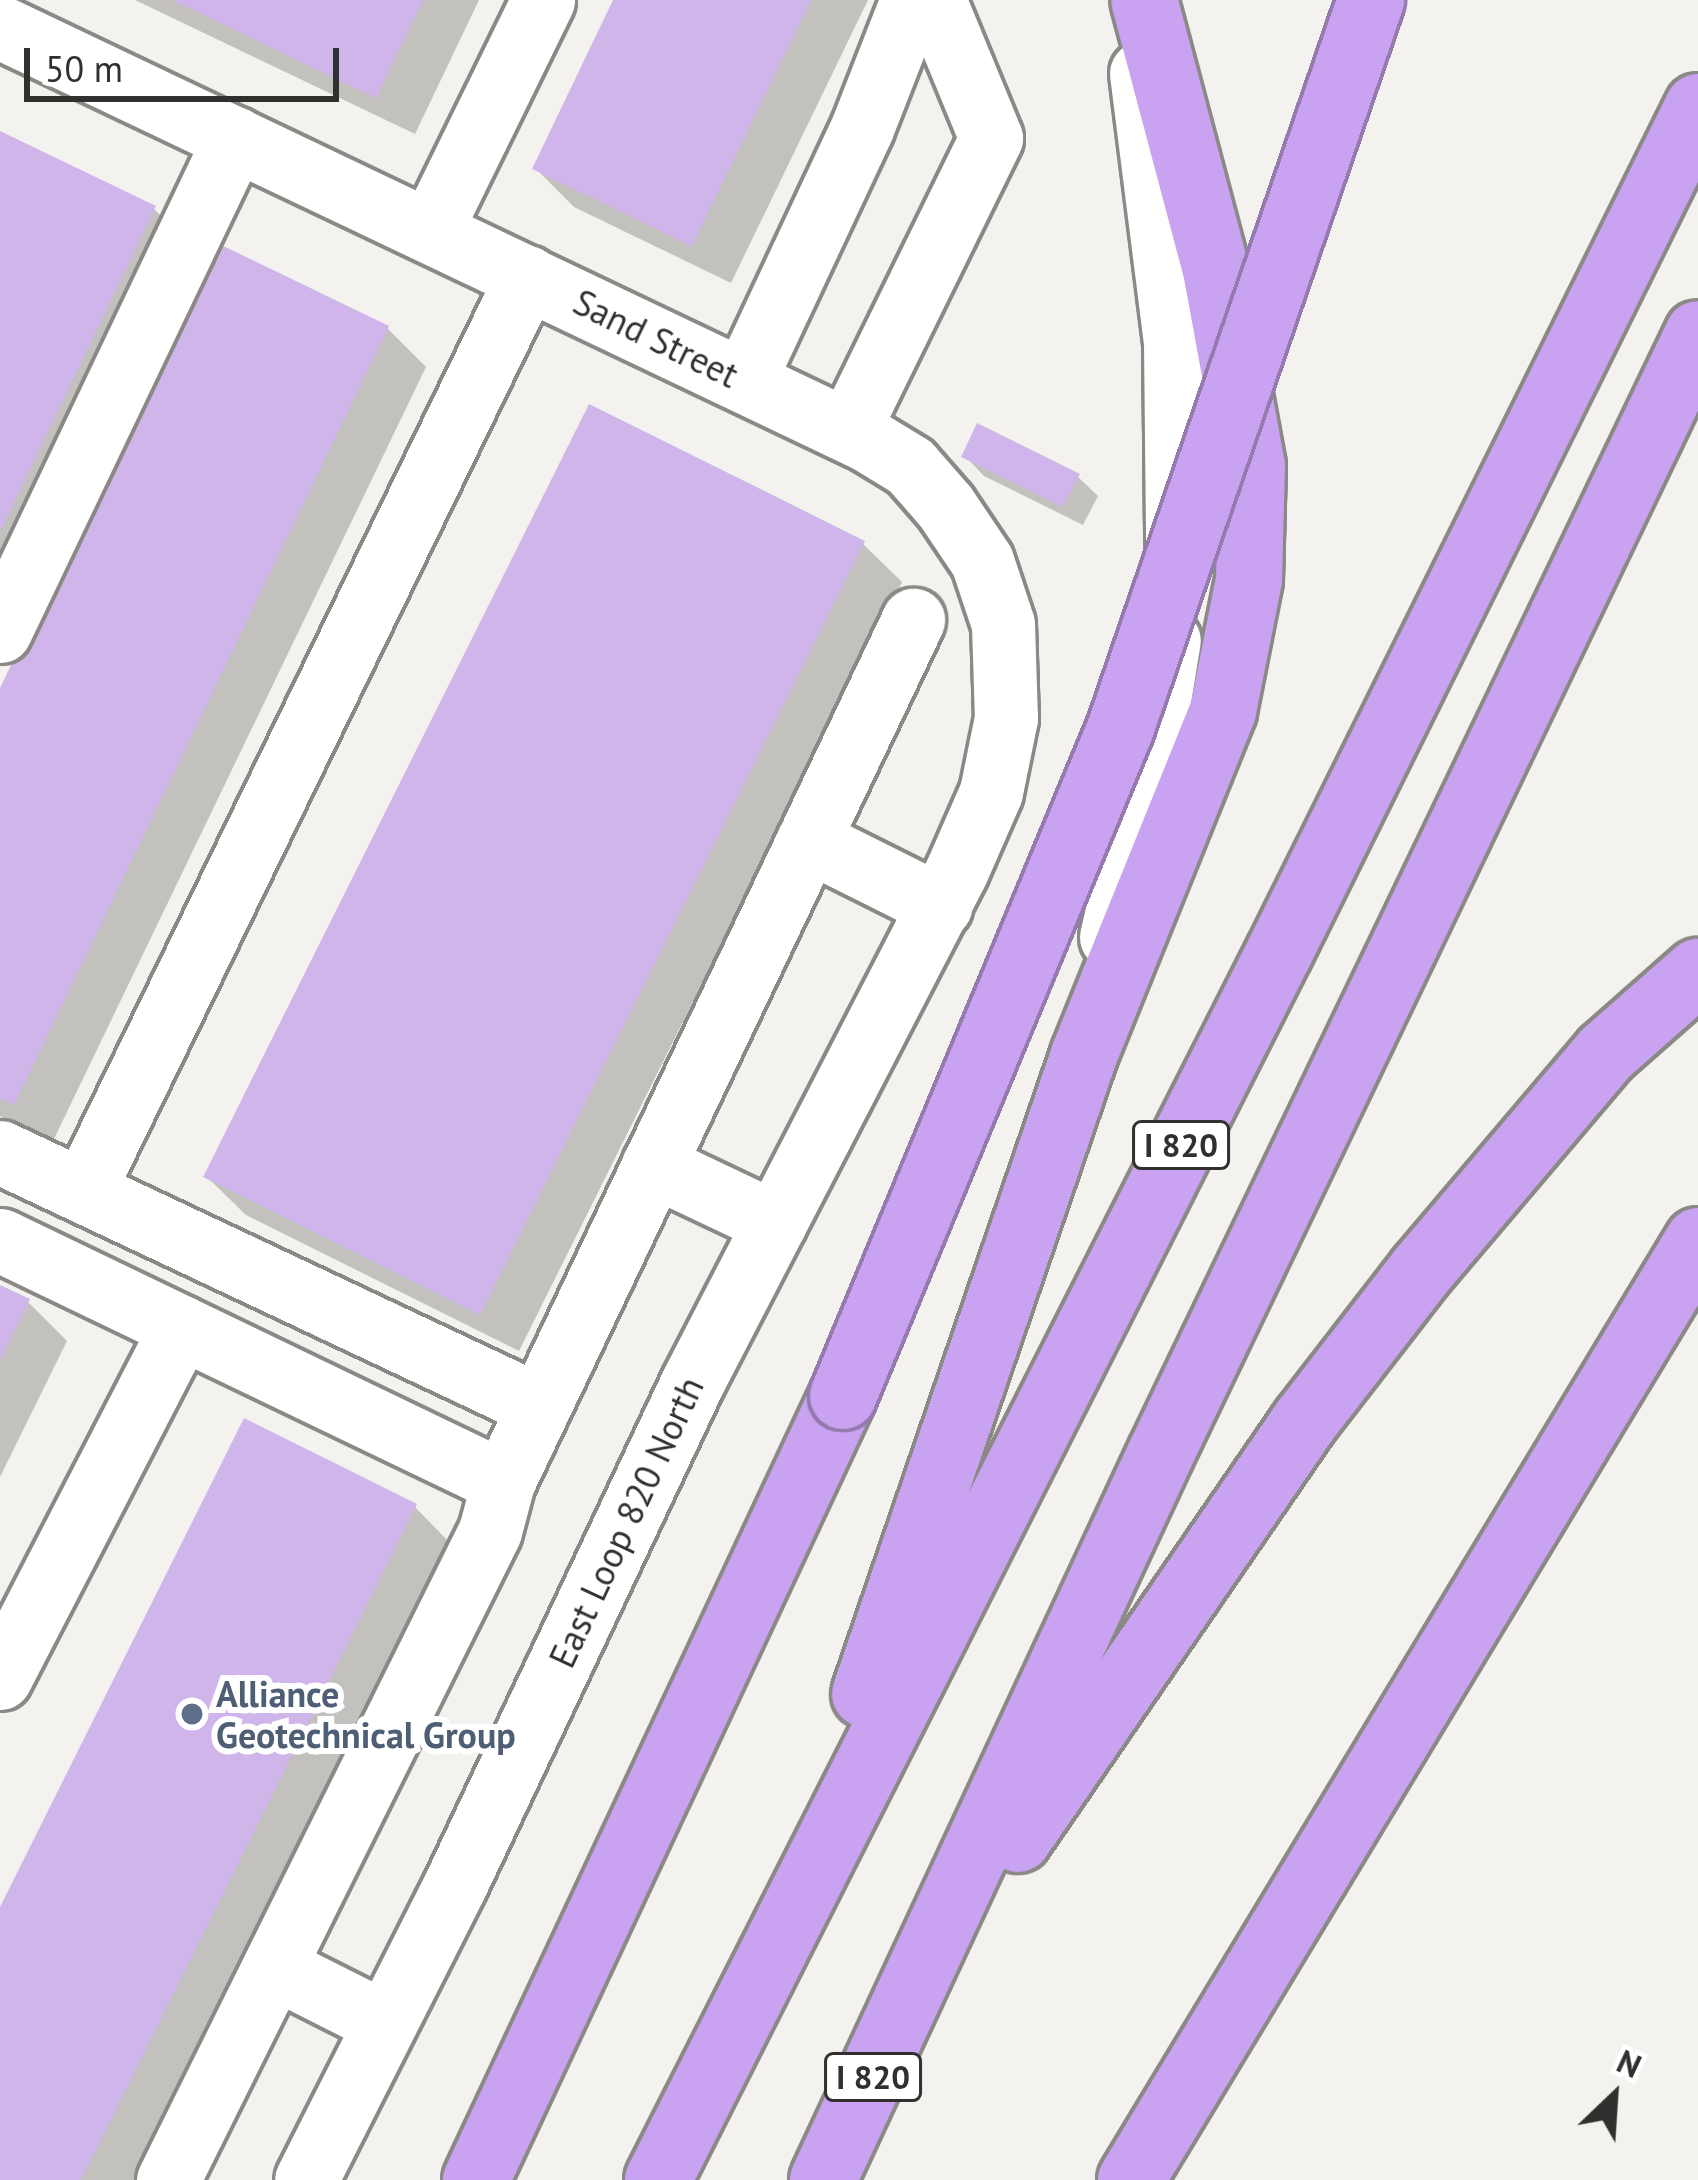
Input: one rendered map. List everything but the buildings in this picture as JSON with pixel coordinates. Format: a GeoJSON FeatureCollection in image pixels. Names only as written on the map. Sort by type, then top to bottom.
{"type":"FeatureCollection","features":[{"type":"Feature","properties":{"kind":"highway"},"geometry":{"type":"LineString","coordinates":[[792,1911],[1084,1055],[1223,712],[1249,580],[1252,466],[1216,271],[1144,0]]}},
{"type":"Feature","properties":{"kind":"highway"},"geometry":{"type":"LineString","coordinates":[[476,2180],[843,1396],[1121,727],[1371,0]]}},
{"type":"Feature","properties":{"kind":"highway","name":"I 820"},"geometry":{"type":"LineString","coordinates":[[658,2180],[1279,953],[1698,106]]}},
{"type":"Feature","properties":{"kind":"highway","name":"I 820"},"geometry":{"type":"LineString","coordinates":[[824,2180],[1161,1453],[1698,334]]}},
{"type":"Feature","properties":{"kind":"highway"},"geometry":{"type":"LineString","coordinates":[[923,1974],[1305,1421],[1421,1271],[1606,1053],[1698,972]]}},
{"type":"Feature","properties":{"kind":"highway"},"geometry":{"type":"LineString","coordinates":[[1131,2180],[1698,1241]]}},
{"type":"Feature","properties":{"kind":"street"},"geometry":{"type":"LineString","coordinates":[[430,231],[543,0]]}},
{"type":"Feature","properties":{"kind":"street"},"geometry":{"type":"LineString","coordinates":[[744,380],[862,128],[912,0]]}},
{"type":"Feature","properties":{"kind":"street"},"geometry":{"type":"LineString","coordinates":[[848,430],[991,138],[934,0]]}},
{"type":"Feature","properties":{"kind":"street"},"geometry":{"type":"LineString","coordinates":[[1084,1055],[1158,717],[1177,541],[1175,341],[1132,0]]}},
{"type":"Feature","properties":{"kind":"street","name":"Sand Street"},"geometry":{"type":"LineString","coordinates":[[0,27],[848,430],[910,466],[945,506],[982,561],[1003,624],[1006,718],[991,792],[949,888]]}},
{"type":"Feature","properties":{"kind":"street"},"geometry":{"type":"LineString","coordinates":[[0,631],[235,138]]}},
{"type":"Feature","properties":{"kind":"street"},"geometry":{"type":"LineString","coordinates":[[82,1191],[527,277]]}},
{"type":"Feature","properties":{"kind":"street"},"geometry":{"type":"LineString","coordinates":[[168,2180],[490,1531],[502,1482],[913,620]]}},
{"type":"Feature","properties":{"kind":"street"},"geometry":{"type":"LineString","coordinates":[[808,840],[949,888]]}},
{"type":"Feature","properties":{"kind":"street","name":"East Loop 820 North"},"geometry":{"type":"LineString","coordinates":[[306,2180],[692,1383],[949,888]]}},
{"type":"Feature","properties":{"kind":"street"},"geometry":{"type":"LineString","coordinates":[[0,1152],[539,1406]]}},
{"type":"Feature","properties":{"kind":"street"},"geometry":{"type":"LineString","coordinates":[[653,1165],[775,1223]]}},
{"type":"Feature","properties":{"kind":"street"},"geometry":{"type":"LineString","coordinates":[[0,1240],[502,1482]]}},
{"type":"Feature","properties":{"kind":"street"},"geometry":{"type":"LineString","coordinates":[[0,1678],[181,1327]]}},
{"type":"Feature","properties":{"kind":"street"},"geometry":{"type":"LineString","coordinates":[[274,1966],[385,2023]]}},
{"type":"Feature","properties":{"kind":"place","name":"Alliance Geotechnical Group"},"geometry":{"type":"Point","coordinates":[192,1714]}}]}
